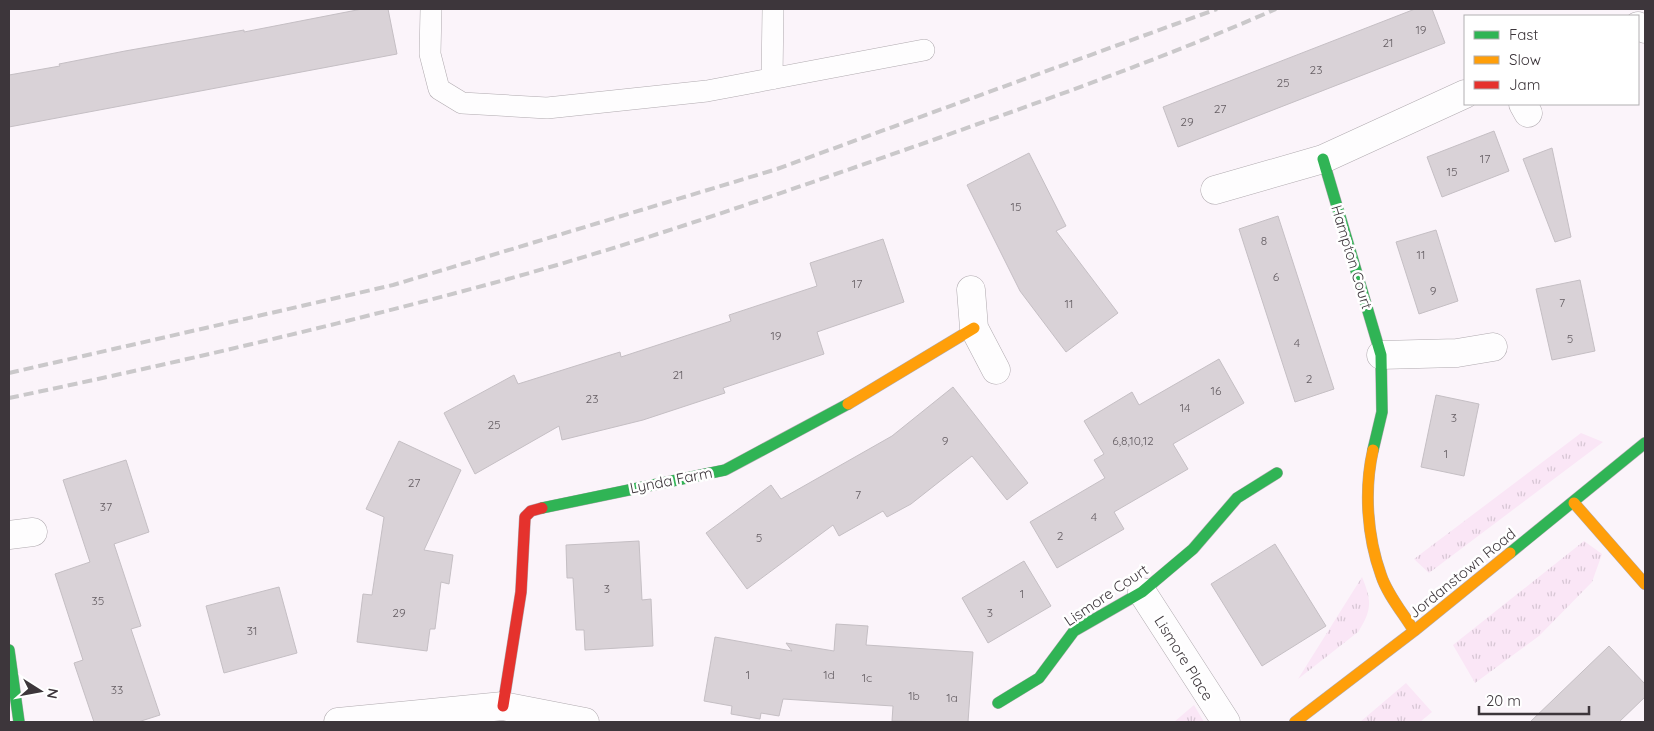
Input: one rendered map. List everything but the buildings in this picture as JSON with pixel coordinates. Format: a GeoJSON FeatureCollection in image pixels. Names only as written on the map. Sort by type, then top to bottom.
{"type":"FeatureCollection","features":[{"type":"Feature","properties":{"kind":"street"},"geometry":{"type":"LineString","coordinates":[[1215,190],[1323,159],[1464,94]]}},
{"type":"Feature","properties":{"kind":"street","name":"Hampton Court"},"geometry":{"type":"LineString","coordinates":[[1323,159],[1381,355],[1382,412],[1369,469],[1369,525],[1381,576],[1414,631]]}},
{"type":"Feature","properties":{"kind":"street"},"geometry":{"type":"LineString","coordinates":[[971,290],[974,328],[996,370]]}},
{"type":"Feature","properties":{"kind":"street","name":"Lynda Farm"},"geometry":{"type":"LineString","coordinates":[[503,706],[521,592],[524,525],[526,517],[531,510],[567,501],[724,470],[825,418],[974,328]]}},
{"type":"Feature","properties":{"kind":"street"},"geometry":{"type":"LineString","coordinates":[[1381,355],[1457,353],[1493,347]]}},
{"type":"Feature","properties":{"kind":"street","name":"Jordanstown Road"},"geometry":{"type":"LineString","coordinates":[[1296,722],[1414,631],[1574,503],[1645,443]]}},
{"type":"Feature","properties":{"kind":"street","name":"Lismore Court"},"geometry":{"type":"LineString","coordinates":[[998,703],[1039,678],[1074,631],[1142,592],[1193,550],[1237,498],[1277,473]]}},
{"type":"Feature","properties":{"kind":"street"},"geometry":{"type":"LineString","coordinates":[[1574,503],[1645,584]]}},
{"type":"Feature","properties":{"kind":"street","name":"Lismore Place"},"geometry":{"type":"LineString","coordinates":[[1142,592],[1226,722]]}},
{"type":"Feature","properties":{"kind":"street"},"geometry":{"type":"LineString","coordinates":[[9,650],[19,722]]}},
{"type":"Feature","properties":{"kind":"street"},"geometry":{"type":"LineString","coordinates":[[338,722],[503,706],[585,722]]}},
{"type":"Feature","properties":{"kind":"lane"},"geometry":{"type":"LineString","coordinates":[[431,9],[430,54],[439,89],[462,103],[547,108],[707,91],[924,50]]}},
{"type":"Feature","properties":{"kind":"lane"},"geometry":{"type":"LineString","coordinates":[[772,79],[773,9]]}},
{"type":"Feature","properties":{"kind":"green space"},"geometry":{"type":"Polygon","coordinates":[[[1581,433],[1603,442],[1429,573],[1414,559],[1581,433]]]}},
{"type":"Feature","properties":{"kind":"green space"},"geometry":{"type":"Polygon","coordinates":[[[1584,541],[1602,554],[1592,582],[1539,636],[1475,683],[1453,645],[1584,541]]]}},
{"type":"Feature","properties":{"kind":"green space"},"geometry":{"type":"Polygon","coordinates":[[[1362,577],[1368,593],[1369,605],[1366,618],[1358,632],[1298,679],[1362,577]]]}},
{"type":"Feature","properties":{"kind":"green space"},"geometry":{"type":"Polygon","coordinates":[[[1406,683],[1432,712],[1420,722],[1360,722],[1406,683]]]}},
{"type":"Feature","properties":{"kind":"green space"},"geometry":{"type":"Polygon","coordinates":[[[1194,705],[1204,722],[1174,722],[1194,705]]]}},
{"type":"Feature","properties":{"kind":"railway"},"geometry":{"type":"LineString","coordinates":[[9,373],[393,285],[777,169],[1217,9]]}},
{"type":"Feature","properties":{"kind":"railway"},"geometry":{"type":"LineString","coordinates":[[9,398],[197,357],[322,327],[562,264],[775,195],[933,140],[1149,61],[1276,9]]}},
{"type":"Feature","properties":{"kind":"traffic: fast"},"geometry":{"type":"LineString","coordinates":[[1323,159],[1381,355],[1382,412],[1373,450]]}},
{"type":"Feature","properties":{"kind":"traffic: fast"},"geometry":{"type":"LineString","coordinates":[[542,508],[725,470],[848,404]]}},
{"type":"Feature","properties":{"kind":"traffic: fast"},"geometry":{"type":"LineString","coordinates":[[1510,553],[1645,443]]}},
{"type":"Feature","properties":{"kind":"traffic: fast"},"geometry":{"type":"LineString","coordinates":[[998,703],[1039,678],[1074,631],[1142,592],[1193,549],[1237,498],[1277,473]]}},
{"type":"Feature","properties":{"kind":"traffic: fast"},"geometry":{"type":"LineString","coordinates":[[9,650],[19,722]]}},
{"type":"Feature","properties":{"kind":"traffic: slow"},"geometry":{"type":"LineString","coordinates":[[848,404],[974,328]]}},
{"type":"Feature","properties":{"kind":"traffic: slow"},"geometry":{"type":"LineString","coordinates":[[1373,450],[1368,481],[1368,513],[1376,560],[1391,596],[1414,631]]}},
{"type":"Feature","properties":{"kind":"traffic: slow"},"geometry":{"type":"LineString","coordinates":[[1574,503],[1645,584]]}},
{"type":"Feature","properties":{"kind":"traffic: slow"},"geometry":{"type":"LineString","coordinates":[[1295,722],[1414,631],[1510,553]]}},
{"type":"Feature","properties":{"kind":"traffic: jam"},"geometry":{"type":"LineString","coordinates":[[503,706],[521,592],[525,517],[531,511],[542,508]]}}]}
